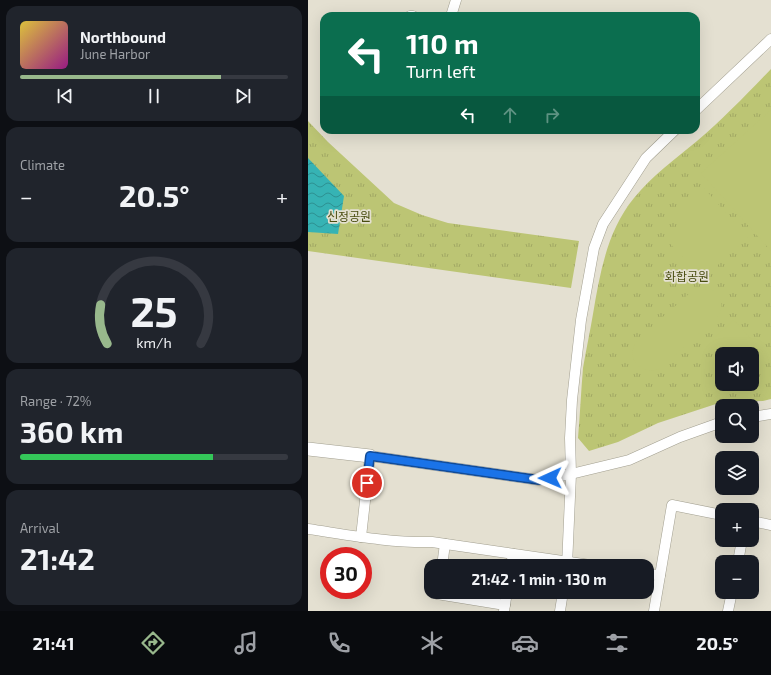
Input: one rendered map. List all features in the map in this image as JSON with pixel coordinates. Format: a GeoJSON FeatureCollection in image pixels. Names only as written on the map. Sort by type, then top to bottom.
{"type":"FeatureCollection","features":[{"type":"Feature","properties":{"kind":"street"},"geometry":{"type":"LineString","coordinates":[[452,12],[456,0]]}},
{"type":"Feature","properties":{"kind":"street"},"geometry":{"type":"LineString","coordinates":[[700,106],[771,39]]}},
{"type":"Feature","properties":{"kind":"street"},"geometry":{"type":"LineString","coordinates":[[567,559],[571,474],[570,438],[572,400],[581,320],[594,248],[603,224],[646,158],[671,134]]}},
{"type":"Feature","properties":{"kind":"street"},"geometry":{"type":"LineString","coordinates":[[759,416],[771,414]]}},
{"type":"Feature","properties":{"kind":"street"},"geometry":{"type":"LineString","coordinates":[[308,448],[539,480],[629,460],[680,437],[715,424]]}},
{"type":"Feature","properties":{"kind":"street"},"geometry":{"type":"LineString","coordinates":[[361,537],[370,456]]}},
{"type":"Feature","properties":{"kind":"street"},"geometry":{"type":"LineString","coordinates":[[654,611],[672,505],[715,514]]}},
{"type":"Feature","properties":{"kind":"street"},"geometry":{"type":"LineString","coordinates":[[759,522],[771,524]]}},
{"type":"Feature","properties":{"kind":"street"},"geometry":{"type":"LineString","coordinates":[[308,529],[361,537],[409,542],[432,542],[540,559]]}},
{"type":"Feature","properties":{"kind":"street"},"geometry":{"type":"LineString","coordinates":[[443,559],[445,544]]}},
{"type":"Feature","properties":{"kind":"street"},"geometry":{"type":"LineString","coordinates":[[512,559],[513,554]]}},
{"type":"Feature","properties":{"kind":"street"},"geometry":{"type":"LineString","coordinates":[[654,575],[660,575]]}},
{"type":"Feature","properties":{"kind":"street"},"geometry":{"type":"LineString","coordinates":[[461,599],[504,608]]}},
{"type":"Feature","properties":{"kind":"street"},"geometry":{"type":"LineString","coordinates":[[560,611],[562,599]]}},
{"type":"Feature","properties":{"kind":"street"},"geometry":{"type":"LineString","coordinates":[[728,611],[731,599]]}},
{"type":"Feature","properties":{"kind":"green space","name":"화합공원"},"geometry":{"type":"Polygon","coordinates":[[[771,69],[771,399],[759,401],[759,399],[715,399],[715,404],[658,423],[618,442],[589,451],[578,438],[583,368],[602,268],[611,238],[625,211],[648,182],[697,141],[735,106],[771,69]]]}},
{"type":"Feature","properties":{"kind":"green space"},"geometry":{"type":"Polygon","coordinates":[[[771,110],[771,251],[701,173],[771,110]]]}},
{"type":"Feature","properties":{"kind":"green space","name":"신정공원"},"geometry":{"type":"Polygon","coordinates":[[[308,121],[328,142],[394,203],[422,215],[448,223],[579,241],[571,288],[308,251],[308,121]]]}},
{"type":"Feature","properties":{"kind":"green space"},"geometry":{"type":"Polygon","coordinates":[[[704,188],[748,238],[702,279],[667,240],[686,223],[677,213],[704,188]]]}},
{"type":"Feature","properties":{"kind":"green space"},"geometry":{"type":"Polygon","coordinates":[[[703,287],[714,291],[720,299],[721,309],[716,319],[659,369],[652,370],[640,367],[633,358],[634,346],[638,339],[696,288],[703,287]]]}},
{"type":"Feature","properties":{"kind":"green space"},"geometry":{"type":"Polygon","coordinates":[[[734,320],[758,347],[718,347],[712,340],[734,320]]]}},
{"type":"Feature","properties":{"kind":"green space"},"geometry":{"type":"Polygon","coordinates":[[[759,348],[769,359],[759,368],[759,348]]]}},
{"type":"Feature","properties":{"kind":"water"},"geometry":{"type":"Polygon","coordinates":[[[308,158],[344,196],[338,234],[308,232],[308,158]]]}},
{"type":"Feature","properties":{"kind":"route"},"geometry":{"type":"LineString","coordinates":[[367,483],[370,456],[539,480],[550,478]]}}]}
